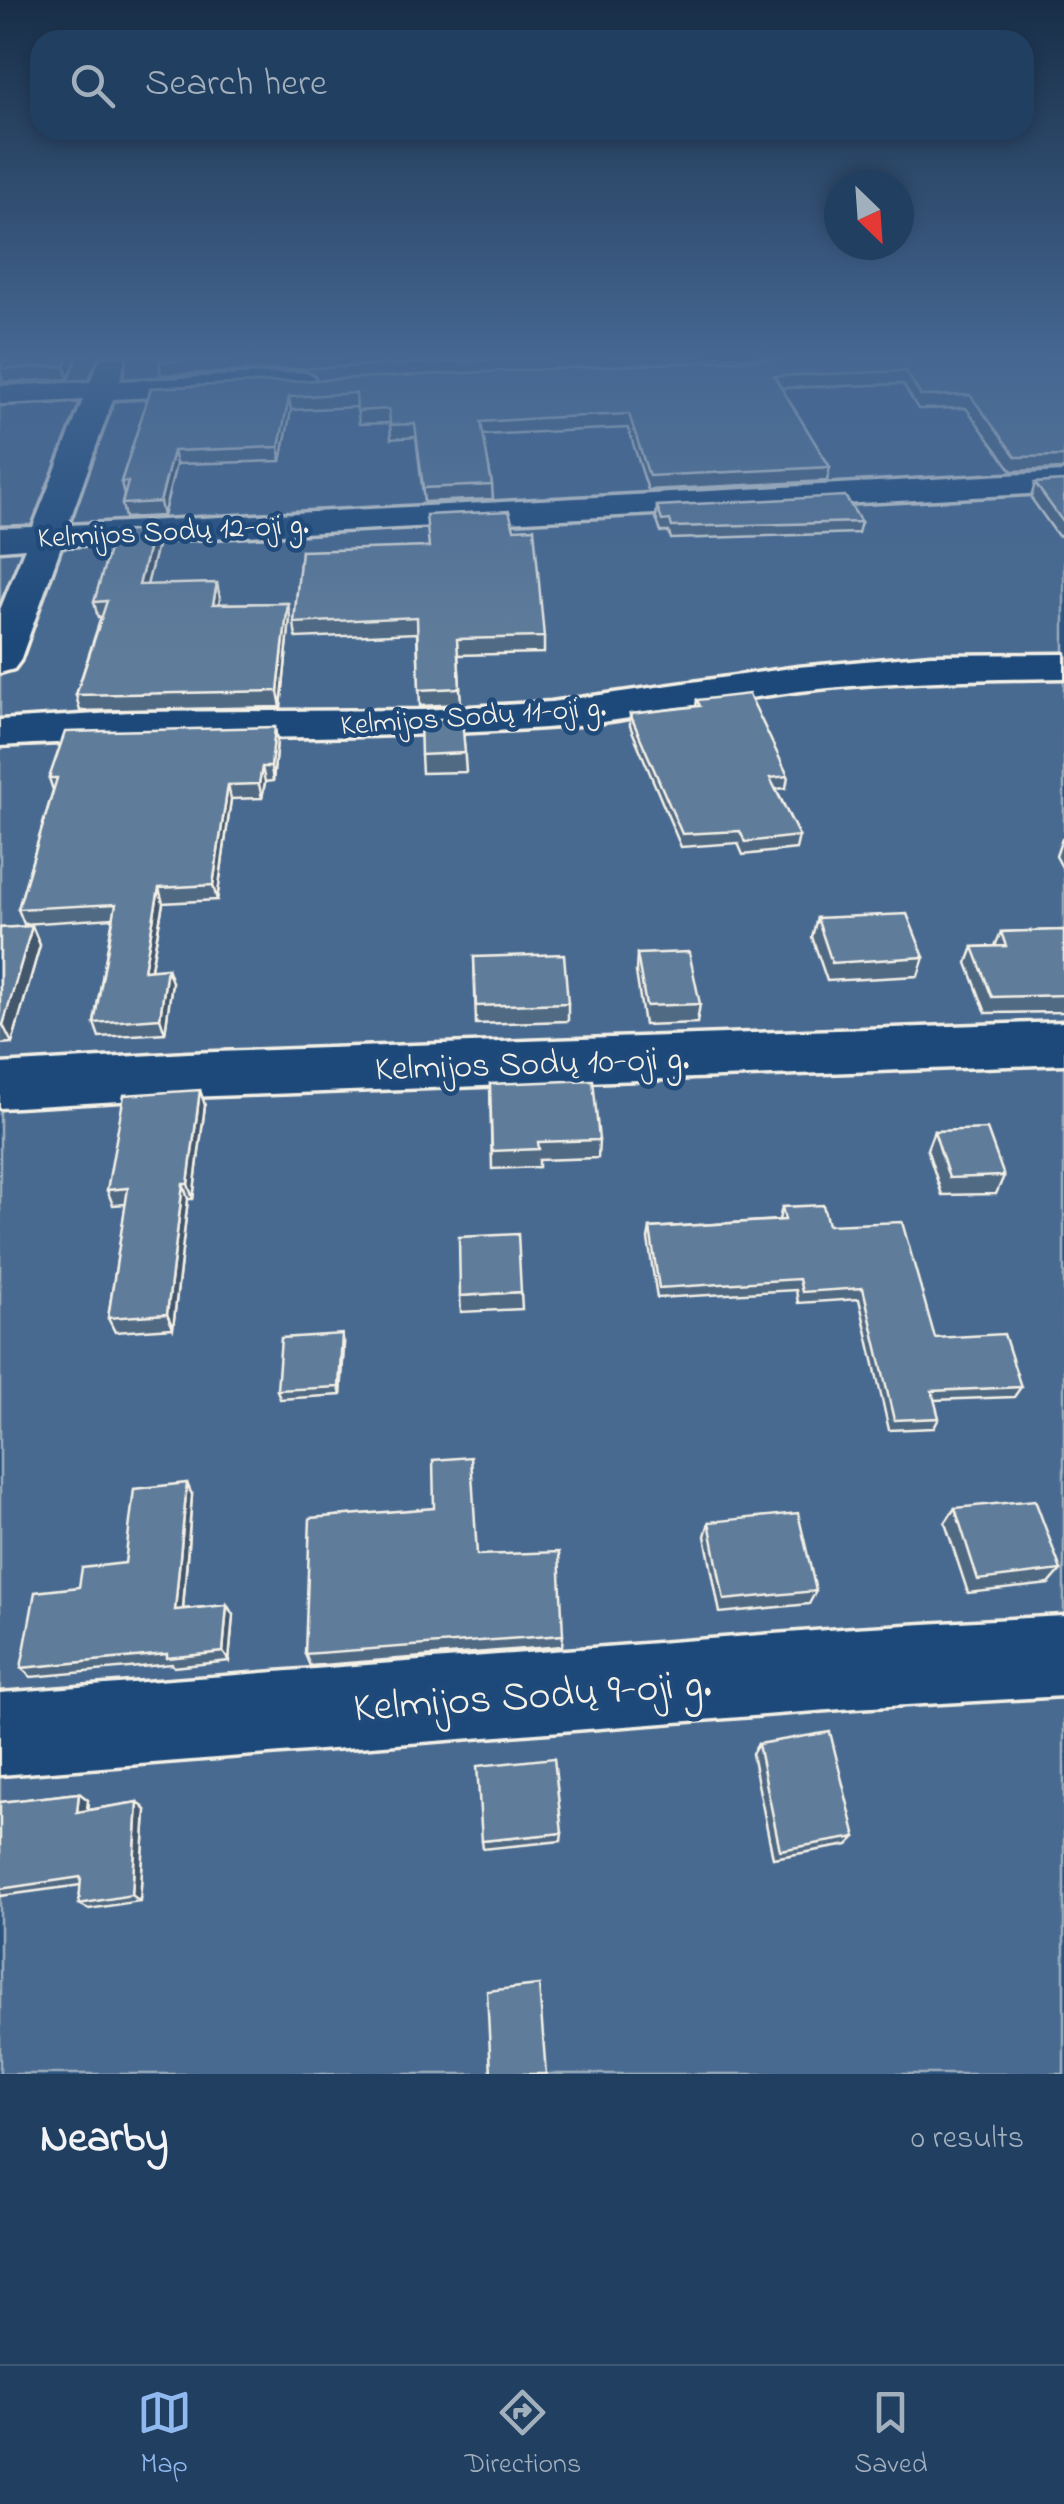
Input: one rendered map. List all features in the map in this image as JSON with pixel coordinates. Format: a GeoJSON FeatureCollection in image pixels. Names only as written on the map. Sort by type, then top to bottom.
{"type":"FeatureCollection","features":[{"type":"Feature","properties":{"kind":"street"},"geometry":{"type":"LineString","coordinates":[[0,662],[78,454]]}},
{"type":"Feature","properties":{"kind":"street","name":"Kelmijos Sodų 12-oji g."},"geometry":{"type":"LineString","coordinates":[[0,539],[1064,482]]}},
{"type":"Feature","properties":{"kind":"street","name":"Kelmijos Sodų 11-oji g."},"geometry":{"type":"LineString","coordinates":[[0,733],[131,725],[423,722],[551,716],[798,679],[931,668],[1064,666]]}},
{"type":"Feature","properties":{"kind":"street","name":"Kelmijos Sodų 10-oji g."},"geometry":{"type":"LineString","coordinates":[[0,1086],[188,1075],[1064,1043]]}},
{"type":"Feature","properties":{"kind":"street","name":"Kelmijos Sodų 9-oji g."},"geometry":{"type":"LineString","coordinates":[[0,1734],[854,1668],[1064,1656]]}},
{"type":"Feature","properties":{"kind":"shaded area"},"geometry":{"type":"Polygon","coordinates":[[[0,454],[1064,454],[1064,2074],[0,2074],[0,454]]]}},
{"type":"Feature","properties":{"kind":"building"},"geometry":{"type":"Polygon","coordinates":[[[130,454],[172,454],[160,502],[122,504],[128,482],[121,482],[130,454]]]}},
{"type":"Feature","properties":{"kind":"building"},"geometry":{"type":"Polygon","coordinates":[[[419,454],[487,454],[492,485],[423,488],[419,454]]]}},
{"type":"Feature","properties":{"kind":"building"},"geometry":{"type":"Polygon","coordinates":[[[642,454],[822,454],[830,467],[649,476],[642,454]]]}},
{"type":"Feature","properties":{"kind":"building"},"geometry":{"type":"Polygon","coordinates":[[[1014,454],[1064,454],[1064,456],[1016,457],[1014,454]]]}},
{"type":"Feature","properties":{"kind":"building"},"geometry":{"type":"Polygon","coordinates":[[[1064,481],[1064,522],[1063,522],[1035,483],[1064,481]]]}},
{"type":"Feature","properties":{"kind":"building"},"geometry":{"type":"Polygon","coordinates":[[[845,496],[861,522],[672,527],[670,520],[662,521],[657,506],[845,496]]]}},
{"type":"Feature","properties":{"kind":"building"},"geometry":{"type":"Polygon","coordinates":[[[509,511],[514,529],[534,528],[544,637],[457,639],[460,688],[419,690],[417,617],[294,623],[301,551],[429,547],[426,515],[509,511]]]}},
{"type":"Feature","properties":{"kind":"building"},"geometry":{"type":"Polygon","coordinates":[[[153,530],[139,585],[217,583],[213,604],[288,603],[278,691],[76,695],[107,601],[94,602],[114,532],[153,530]]]}},
{"type":"Feature","properties":{"kind":"building"},"geometry":{"type":"Polygon","coordinates":[[[749,694],[788,776],[770,778],[799,836],[745,842],[740,831],[682,834],[630,714],[700,706],[697,700],[749,694]]]}},
{"type":"Feature","properties":{"kind":"building"},"geometry":{"type":"Polygon","coordinates":[[[462,718],[465,753],[421,755],[420,720],[462,718]]]}},
{"type":"Feature","properties":{"kind":"building"},"geometry":{"type":"Polygon","coordinates":[[[275,727],[271,767],[262,767],[259,784],[228,785],[213,885],[159,888],[144,970],[167,968],[160,1018],[94,1023],[116,904],[18,909],[57,778],[49,778],[65,732],[275,727]]]}},
{"type":"Feature","properties":{"kind":"building"},"geometry":{"type":"Polygon","coordinates":[[[907,914],[924,957],[832,963],[817,918],[907,914]]]}},
{"type":"Feature","properties":{"kind":"building"},"geometry":{"type":"Polygon","coordinates":[[[32,926],[3,1025],[0,1025],[0,928],[32,926]]]}},
{"type":"Feature","properties":{"kind":"building"},"geometry":{"type":"Polygon","coordinates":[[[1064,930],[1064,995],[992,997],[973,947],[1006,946],[1001,932],[1064,930]]]}},
{"type":"Feature","properties":{"kind":"building"},"geometry":{"type":"Polygon","coordinates":[[[689,952],[700,1004],[646,1006],[637,954],[689,952]]]}},
{"type":"Feature","properties":{"kind":"building"},"geometry":{"type":"Polygon","coordinates":[[[564,954],[568,1003],[476,1006],[474,957],[564,954]]]}},
{"type":"Feature","properties":{"kind":"building"},"geometry":{"type":"Polygon","coordinates":[[[593,1080],[599,1140],[538,1142],[539,1149],[492,1151],[490,1084],[593,1080]]]}},
{"type":"Feature","properties":{"kind":"building"},"geometry":{"type":"Polygon","coordinates":[[[200,1090],[188,1184],[183,1184],[167,1314],[108,1318],[128,1188],[107,1190],[124,1095],[200,1090]]]}},
{"type":"Feature","properties":{"kind":"building"},"geometry":{"type":"Polygon","coordinates":[[[987,1129],[1004,1176],[949,1178],[934,1131],[987,1129]]]}},
{"type":"Feature","properties":{"kind":"building"},"geometry":{"type":"Polygon","coordinates":[[[823,1205],[828,1225],[902,1222],[935,1338],[1004,1334],[1021,1387],[932,1391],[939,1418],[894,1420],[863,1288],[802,1292],[799,1279],[659,1288],[650,1228],[785,1220],[782,1207],[823,1205]]]}},
{"type":"Feature","properties":{"kind":"building"},"geometry":{"type":"Polygon","coordinates":[[[518,1234],[521,1292],[460,1296],[459,1237],[518,1234]]]}},
{"type":"Feature","properties":{"kind":"building"},"geometry":{"type":"Polygon","coordinates":[[[342,1334],[339,1387],[277,1390],[281,1338],[342,1334]]]}},
{"type":"Feature","properties":{"kind":"building"},"geometry":{"type":"Polygon","coordinates":[[[471,1457],[477,1555],[559,1552],[563,1635],[305,1654],[310,1518],[434,1508],[433,1460],[471,1457]]]}},
{"type":"Feature","properties":{"kind":"building"},"geometry":{"type":"Polygon","coordinates":[[[187,1483],[175,1610],[227,1605],[223,1652],[21,1668],[35,1592],[79,1587],[82,1568],[125,1563],[134,1489],[187,1483]]]}},
{"type":"Feature","properties":{"kind":"building"},"geometry":{"type":"Polygon","coordinates":[[[1035,1500],[1061,1570],[978,1580],[955,1508],[1035,1500]]]}},
{"type":"Feature","properties":{"kind":"building"},"geometry":{"type":"Polygon","coordinates":[[[798,1513],[816,1591],[724,1600],[709,1522],[798,1513]]]}},
{"type":"Feature","properties":{"kind":"building"},"geometry":{"type":"Polygon","coordinates":[[[830,1732],[856,1837],[780,1850],[758,1744],[830,1732]]]}},
{"type":"Feature","properties":{"kind":"building"},"geometry":{"type":"Polygon","coordinates":[[[554,1758],[562,1833],[482,1841],[477,1766],[554,1758]]]}},
{"type":"Feature","properties":{"kind":"building"},"geometry":{"type":"Polygon","coordinates":[[[79,1793],[77,1812],[138,1802],[132,1895],[79,1904],[81,1877],[0,1889],[0,1802],[79,1793]]]}},
{"type":"Feature","properties":{"kind":"building"},"geometry":{"type":"Polygon","coordinates":[[[539,1985],[546,2074],[491,2074],[487,1991],[539,1985]]]}}]}
